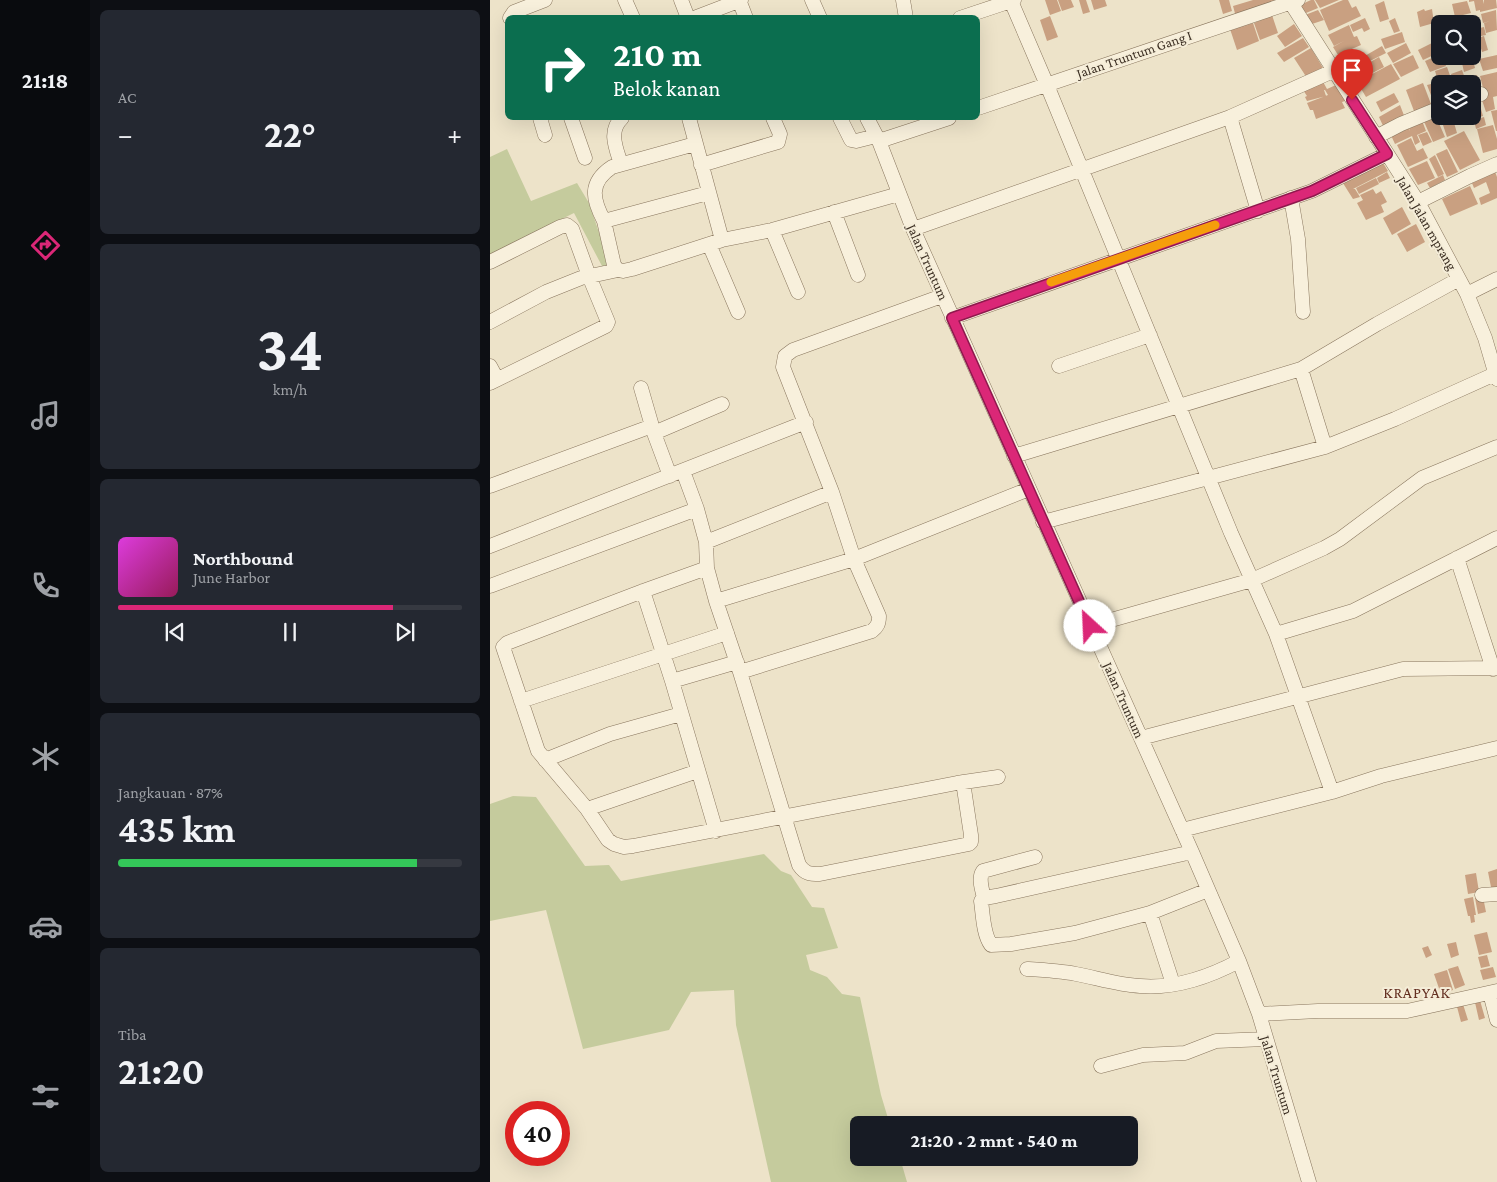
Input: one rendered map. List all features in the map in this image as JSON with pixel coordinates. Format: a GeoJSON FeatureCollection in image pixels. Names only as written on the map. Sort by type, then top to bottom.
{"type":"FeatureCollection","features":[{"type":"Feature","properties":{"kind":"street"},"geometry":{"type":"LineString","coordinates":[[512,15],[514,12],[545,0]]}},
{"type":"Feature","properties":{"kind":"street"},"geometry":{"type":"LineString","coordinates":[[625,0],[632,15]]}},
{"type":"Feature","properties":{"kind":"street"},"geometry":{"type":"LineString","coordinates":[[681,0],[687,15]]}},
{"type":"Feature","properties":{"kind":"street"},"geometry":{"type":"LineString","coordinates":[[702,15],[740,0],[745,15]]}},
{"type":"Feature","properties":{"kind":"street"},"geometry":{"type":"LineString","coordinates":[[812,0],[819,15]]}},
{"type":"Feature","properties":{"kind":"street"},"geometry":{"type":"LineString","coordinates":[[903,0],[906,15]]}},
{"type":"Feature","properties":{"kind":"street"},"geometry":{"type":"LineString","coordinates":[[969,15],[1012,1],[1230,533],[1276,634],[1332,792]]}},
{"type":"Feature","properties":{"kind":"street","name":"Jalan Truntum Gang I"},"geometry":{"type":"LineString","coordinates":[[980,107],[1293,1]]}},
{"type":"Feature","properties":{"kind":"street","name":"Jalan Jalan mprang"},"geometry":{"type":"LineString","coordinates":[[1293,1],[1333,71],[1418,202],[1467,294],[1485,338],[1496,376]]}},
{"type":"Feature","properties":{"kind":"street"},"geometry":{"type":"LineString","coordinates":[[913,229],[1230,117],[1333,71]]}},
{"type":"Feature","properties":{"kind":"street"},"geometry":{"type":"LineString","coordinates":[[1376,137],[1431,112]]}},
{"type":"Feature","properties":{"kind":"street"},"geometry":{"type":"LineString","coordinates":[[1230,117],[1258,211]]}},
{"type":"Feature","properties":{"kind":"street"},"geometry":{"type":"LineString","coordinates":[[541,120],[545,135]]}},
{"type":"Feature","properties":{"kind":"street"},"geometry":{"type":"LineString","coordinates":[[572,120],[585,158]]}},
{"type":"Feature","properties":{"kind":"street"},"geometry":{"type":"LineString","coordinates":[[620,120],[614,129],[613,137],[621,164]]}},
{"type":"Feature","properties":{"kind":"street"},"geometry":{"type":"LineString","coordinates":[[691,120],[695,144],[708,193],[715,242],[738,312]]}},
{"type":"Feature","properties":{"kind":"street"},"geometry":{"type":"LineString","coordinates":[[701,165],[778,142],[780,134],[774,120]]}},
{"type":"Feature","properties":{"kind":"street"},"geometry":{"type":"LineString","coordinates":[[841,120],[851,140],[856,141],[877,138],[942,120]]}},
{"type":"Feature","properties":{"kind":"street","name":"Jalan Truntum"},"geometry":{"type":"LineString","coordinates":[[868,120],[952,318],[1192,852],[1239,961],[1259,1014],[1309,1182]]}},
{"type":"Feature","properties":{"kind":"street"},"geometry":{"type":"LineString","coordinates":[[618,270],[614,265],[604,222],[594,197],[595,189],[606,171],[621,164],[695,144]]}},
{"type":"Feature","properties":{"kind":"street"},"geometry":{"type":"LineString","coordinates":[[952,318],[1117,258],[1312,191],[1387,154]]}},
{"type":"Feature","properties":{"kind":"street"},"geometry":{"type":"LineString","coordinates":[[1418,202],[1497,164]]}},
{"type":"Feature","properties":{"kind":"street"},"geometry":{"type":"LineString","coordinates":[[604,222],[708,193]]}},
{"type":"Feature","properties":{"kind":"street"},"geometry":{"type":"LineString","coordinates":[[490,322],[546,292],[589,276],[632,269],[715,242],[772,230],[899,194]]}},
{"type":"Feature","properties":{"kind":"street"},"geometry":{"type":"LineString","coordinates":[[1291,198],[1298,239],[1303,312]]}},
{"type":"Feature","properties":{"kind":"street"},"geometry":{"type":"LineString","coordinates":[[834,212],[858,275]]}},
{"type":"Feature","properties":{"kind":"street"},"geometry":{"type":"LineString","coordinates":[[490,262],[567,225],[572,229],[608,322],[606,326],[494,381],[490,366]]}},
{"type":"Feature","properties":{"kind":"street"},"geometry":{"type":"LineString","coordinates":[[772,230],[798,292]]}},
{"type":"Feature","properties":{"kind":"street"},"geometry":{"type":"LineString","coordinates":[[1014,456],[1301,369],[1459,279]]}},
{"type":"Feature","properties":{"kind":"street"},"geometry":{"type":"LineString","coordinates":[[1467,294],[1497,279]]}},
{"type":"Feature","properties":{"kind":"street"},"geometry":{"type":"LineString","coordinates":[[672,680],[739,667],[872,631],[876,628],[879,616],[854,559],[832,492],[783,367],[806,348],[944,298]]}},
{"type":"Feature","properties":{"kind":"street"},"geometry":{"type":"LineString","coordinates":[[1059,366],[1150,335]]}},
{"type":"Feature","properties":{"kind":"street"},"geometry":{"type":"LineString","coordinates":[[1301,369],[1325,447]]}},
{"type":"Feature","properties":{"kind":"street"},"geometry":{"type":"LineString","coordinates":[[1043,522],[1325,447],[1496,376]]}},
{"type":"Feature","properties":{"kind":"street"},"geometry":{"type":"LineString","coordinates":[[641,388],[653,430],[697,509],[706,542],[707,568],[716,601],[739,667],[799,865],[806,873],[820,874],[970,844],[972,840],[964,782]]}},
{"type":"Feature","properties":{"kind":"street"},"geometry":{"type":"LineString","coordinates":[[490,486],[653,430],[722,404]]}},
{"type":"Feature","properties":{"kind":"street"},"geometry":{"type":"LineString","coordinates":[[490,546],[806,422]]}},
{"type":"Feature","properties":{"kind":"street"},"geometry":{"type":"LineString","coordinates":[[1090,626],[1252,580],[1340,539],[1422,478],[1497,447]]}},
{"type":"Feature","properties":{"kind":"street"},"geometry":{"type":"LineString","coordinates":[[716,601],[854,559],[1029,488]]}},
{"type":"Feature","properties":{"kind":"street"},"geometry":{"type":"LineString","coordinates":[[706,542],[832,492]]}},
{"type":"Feature","properties":{"kind":"street"},"geometry":{"type":"LineString","coordinates":[[490,586],[697,509]]}},
{"type":"Feature","properties":{"kind":"street"},"geometry":{"type":"LineString","coordinates":[[1276,634],[1353,611],[1497,538]]}},
{"type":"Feature","properties":{"kind":"street"},"geometry":{"type":"LineString","coordinates":[[1141,738],[1403,669],[1495,669],[1457,558]]}},
{"type":"Feature","properties":{"kind":"street"},"geometry":{"type":"LineString","coordinates":[[707,568],[504,645],[504,650],[538,751],[587,809],[608,840],[614,844],[624,846],[716,831],[964,782],[998,778]]}},
{"type":"Feature","properties":{"kind":"street"},"geometry":{"type":"LineString","coordinates":[[643,591],[664,653],[716,831]]}},
{"type":"Feature","properties":{"kind":"street"},"geometry":{"type":"LineString","coordinates":[[521,701],[727,633]]}},
{"type":"Feature","properties":{"kind":"street"},"geometry":{"type":"LineString","coordinates":[[544,760],[610,734],[681,714]]}},
{"type":"Feature","properties":{"kind":"street"},"geometry":{"type":"LineString","coordinates":[[1182,830],[1332,792],[1382,776],[1497,748]]}},
{"type":"Feature","properties":{"kind":"street"},"geometry":{"type":"LineString","coordinates":[[587,809],[698,771]]}},
{"type":"Feature","properties":{"kind":"street"},"geometry":{"type":"LineString","coordinates":[[984,898],[1192,852]]}},
{"type":"Feature","properties":{"kind":"street"},"geometry":{"type":"LineString","coordinates":[[1035,857],[983,870],[981,880],[984,898],[981,901],[990,945],[1011,944],[1075,933],[1150,913],[1208,890]]}},
{"type":"Feature","properties":{"kind":"street"},"geometry":{"type":"LineString","coordinates":[[1482,896],[1497,894]]}},
{"type":"Feature","properties":{"kind":"street"},"geometry":{"type":"LineString","coordinates":[[1150,913],[1173,984]]}},
{"type":"Feature","properties":{"kind":"street"},"geometry":{"type":"LineString","coordinates":[[1027,969],[1074,973],[1139,986],[1173,984],[1203,978],[1220,972],[1239,961]]}},
{"type":"Feature","properties":{"kind":"street"},"geometry":{"type":"LineString","coordinates":[[1259,1014],[1318,1011],[1407,1011],[1494,992],[1497,1020]]}},
{"type":"Feature","properties":{"kind":"street"},"geometry":{"type":"LineString","coordinates":[[1101,1066],[1142,1056],[1185,1053],[1216,1041],[1266,1039]]}},
{"type":"Feature","properties":{"kind":"green space"},"geometry":{"type":"Polygon","coordinates":[[[507,149],[531,201],[577,183],[589,203],[610,265],[602,266],[574,213],[490,254],[490,157],[507,149]]]}},
{"type":"Feature","properties":{"kind":"green space"},"geometry":{"type":"Polygon","coordinates":[[[513,796],[536,797],[585,866],[609,865],[621,881],[764,854],[781,871],[791,875],[812,907],[824,908],[838,948],[806,955],[810,970],[827,977],[842,994],[860,997],[887,1116],[850,1116],[850,1166],[902,1166],[907,1182],[771,1182],[736,1025],[734,990],[691,992],[669,1030],[583,1049],[546,910],[490,921],[490,804],[513,796]]]}},
{"type":"Feature","properties":{"kind":"building"},"geometry":{"type":"Polygon","coordinates":[[[1045,0],[1057,0],[1061,11],[1050,15],[1045,0]]]}},
{"type":"Feature","properties":{"kind":"building"},"geometry":{"type":"Polygon","coordinates":[[[1058,0],[1071,0],[1074,7],[1062,11],[1058,0]]]}},
{"type":"Feature","properties":{"kind":"building"},"geometry":{"type":"Polygon","coordinates":[[[1079,0],[1086,0],[1090,12],[1083,14],[1079,0]]]}},
{"type":"Feature","properties":{"kind":"building"},"geometry":{"type":"Polygon","coordinates":[[[1091,0],[1105,0],[1107,6],[1094,10],[1091,0]]]}},
{"type":"Feature","properties":{"kind":"building"},"geometry":{"type":"Polygon","coordinates":[[[1219,0],[1229,0],[1232,11],[1223,14],[1219,0]]]}},
{"type":"Feature","properties":{"kind":"building"},"geometry":{"type":"Polygon","coordinates":[[[1253,0],[1275,0],[1277,5],[1236,17],[1233,6],[1253,0]]]}},
{"type":"Feature","properties":{"kind":"building"},"geometry":{"type":"Polygon","coordinates":[[[1314,0],[1318,8],[1306,13],[1300,5],[1314,0]]]}},
{"type":"Feature","properties":{"kind":"building"},"geometry":{"type":"Polygon","coordinates":[[[1315,0],[1339,0],[1320,8],[1315,0]]]}},
{"type":"Feature","properties":{"kind":"building"},"geometry":{"type":"Polygon","coordinates":[[[1343,0],[1348,0],[1352,8],[1356,6],[1361,16],[1329,31],[1320,10],[1343,0]]]}},
{"type":"Feature","properties":{"kind":"building"},"geometry":{"type":"Polygon","coordinates":[[[1469,0],[1483,0],[1484,4],[1484,0],[1496,0],[1497,8],[1480,12],[1480,10],[1476,11],[1474,1],[1469,2],[1469,0]]]}},
{"type":"Feature","properties":{"kind":"building"},"geometry":{"type":"Polygon","coordinates":[[[1384,1],[1389,19],[1380,22],[1375,5],[1384,1]]]}},
{"type":"Feature","properties":{"kind":"building"},"geometry":{"type":"Polygon","coordinates":[[[1467,1],[1471,13],[1455,15],[1452,4],[1467,1]]]}},
{"type":"Feature","properties":{"kind":"building"},"geometry":{"type":"Polygon","coordinates":[[[1424,9],[1425,11],[1432,9],[1431,24],[1420,27],[1417,12],[1424,9]]]}},
{"type":"Feature","properties":{"kind":"building"},"geometry":{"type":"Polygon","coordinates":[[[1318,10],[1324,20],[1312,24],[1305,15],[1318,10]]]}},
{"type":"Feature","properties":{"kind":"building"},"geometry":{"type":"Polygon","coordinates":[[[1496,10],[1497,30],[1486,33],[1484,23],[1490,21],[1483,23],[1481,14],[1496,10]]]}},
{"type":"Feature","properties":{"kind":"building"},"geometry":{"type":"Polygon","coordinates":[[[1272,15],[1278,33],[1260,40],[1254,23],[1261,20],[1254,22],[1272,15]]]}},
{"type":"Feature","properties":{"kind":"building"},"geometry":{"type":"Polygon","coordinates":[[[1050,16],[1058,37],[1047,41],[1040,20],[1050,16]]]}},
{"type":"Feature","properties":{"kind":"building"},"geometry":{"type":"Polygon","coordinates":[[[1365,18],[1370,29],[1364,32],[1362,28],[1353,32],[1350,25],[1365,18]]]}},
{"type":"Feature","properties":{"kind":"building"},"geometry":{"type":"Polygon","coordinates":[[[1395,18],[1400,31],[1394,33],[1389,21],[1395,18]]]}},
{"type":"Feature","properties":{"kind":"building"},"geometry":{"type":"Polygon","coordinates":[[[1253,23],[1259,41],[1237,50],[1229,26],[1250,24],[1237,29],[1253,23]]]}},
{"type":"Feature","properties":{"kind":"building"},"geometry":{"type":"Polygon","coordinates":[[[1294,24],[1302,36],[1285,47],[1277,36],[1294,24]]]}},
{"type":"Feature","properties":{"kind":"building"},"geometry":{"type":"Polygon","coordinates":[[[1349,25],[1354,37],[1357,36],[1361,45],[1338,55],[1333,47],[1344,41],[1334,46],[1328,35],[1349,25]]]}},
{"type":"Feature","properties":{"kind":"building"},"geometry":{"type":"Polygon","coordinates":[[[1484,27],[1486,35],[1481,36],[1481,28],[1484,27]]]}},
{"type":"Feature","properties":{"kind":"building"},"geometry":{"type":"Polygon","coordinates":[[[1402,32],[1405,42],[1385,49],[1381,39],[1402,32]]]}},
{"type":"Feature","properties":{"kind":"building"},"geometry":{"type":"Polygon","coordinates":[[[1484,36],[1488,50],[1482,52],[1481,48],[1481,37],[1484,36]]]}},
{"type":"Feature","properties":{"kind":"building"},"geometry":{"type":"Polygon","coordinates":[[[1303,38],[1309,47],[1284,62],[1277,53],[1303,38]]]}},
{"type":"Feature","properties":{"kind":"building"},"geometry":{"type":"Polygon","coordinates":[[[1406,43],[1411,53],[1393,63],[1387,53],[1406,43]]]}},
{"type":"Feature","properties":{"kind":"building"},"geometry":{"type":"Polygon","coordinates":[[[1431,44],[1431,56],[1423,60],[1418,50],[1431,44]]]}},
{"type":"Feature","properties":{"kind":"building"},"geometry":{"type":"Polygon","coordinates":[[[1382,46],[1386,53],[1366,63],[1363,57],[1382,46]]]}},
{"type":"Feature","properties":{"kind":"building"},"geometry":{"type":"Polygon","coordinates":[[[1311,48],[1323,68],[1307,78],[1294,58],[1311,48]]]}},
{"type":"Feature","properties":{"kind":"building"},"geometry":{"type":"Polygon","coordinates":[[[1347,52],[1355,65],[1349,69],[1355,66],[1362,77],[1352,83],[1338,58],[1347,52]]]}},
{"type":"Feature","properties":{"kind":"building"},"geometry":{"type":"Polygon","coordinates":[[[1413,55],[1419,68],[1401,77],[1393,64],[1413,55]]]}},
{"type":"Feature","properties":{"kind":"building"},"geometry":{"type":"Polygon","coordinates":[[[1497,55],[1497,68],[1483,71],[1481,59],[1497,55]]]}},
{"type":"Feature","properties":{"kind":"building"},"geometry":{"type":"Polygon","coordinates":[[[1379,57],[1384,67],[1363,78],[1358,69],[1379,57]]]}},
{"type":"Feature","properties":{"kind":"building"},"geometry":{"type":"Polygon","coordinates":[[[1431,58],[1431,65],[1446,66],[1430,72],[1425,61],[1431,58]]]}},
{"type":"Feature","properties":{"kind":"building"},"geometry":{"type":"Polygon","coordinates":[[[1391,64],[1400,79],[1366,97],[1357,82],[1391,64]]]}},
{"type":"Feature","properties":{"kind":"building"},"geometry":{"type":"Polygon","coordinates":[[[1462,65],[1474,65],[1475,68],[1464,72],[1462,65]]]}},
{"type":"Feature","properties":{"kind":"building"},"geometry":{"type":"Polygon","coordinates":[[[1447,67],[1450,75],[1436,75],[1435,71],[1447,67]]]}},
{"type":"Feature","properties":{"kind":"building"},"geometry":{"type":"Polygon","coordinates":[[[1462,70],[1464,75],[1451,75],[1462,70]]]}},
{"type":"Feature","properties":{"kind":"building"},"geometry":{"type":"Polygon","coordinates":[[[1497,72],[1497,96],[1493,97],[1495,109],[1486,112],[1481,97],[1485,96],[1481,76],[1497,72]]]}},
{"type":"Feature","properties":{"kind":"building"},"geometry":{"type":"Polygon","coordinates":[[[1322,80],[1327,89],[1336,85],[1345,101],[1342,102],[1345,108],[1316,119],[1313,110],[1310,110],[1307,103],[1324,97],[1307,101],[1305,97],[1307,96],[1301,87],[1322,80]]]}},
{"type":"Feature","properties":{"kind":"building"},"geometry":{"type":"Polygon","coordinates":[[[1423,83],[1431,104],[1414,111],[1406,90],[1423,83]]]}},
{"type":"Feature","properties":{"kind":"building"},"geometry":{"type":"Polygon","coordinates":[[[1431,84],[1431,95],[1427,85],[1431,84]]]}},
{"type":"Feature","properties":{"kind":"building"},"geometry":{"type":"Polygon","coordinates":[[[1394,93],[1399,102],[1381,112],[1376,102],[1394,93]]]}},
{"type":"Feature","properties":{"kind":"building"},"geometry":{"type":"Polygon","coordinates":[[[1400,105],[1405,118],[1384,128],[1379,117],[1400,105]]]}},
{"type":"Feature","properties":{"kind":"building"},"geometry":{"type":"Polygon","coordinates":[[[1497,110],[1497,131],[1496,131],[1491,111],[1497,110]]]}},
{"type":"Feature","properties":{"kind":"building"},"geometry":{"type":"Polygon","coordinates":[[[1431,113],[1431,125],[1440,125],[1445,137],[1433,142],[1422,117],[1431,113]]]}},
{"type":"Feature","properties":{"kind":"building"},"geometry":{"type":"Polygon","coordinates":[[[1484,117],[1486,125],[1476,129],[1475,125],[1481,125],[1481,118],[1484,117]]]}},
{"type":"Feature","properties":{"kind":"building"},"geometry":{"type":"Polygon","coordinates":[[[1421,118],[1426,131],[1417,135],[1420,142],[1415,145],[1412,136],[1395,144],[1389,131],[1406,123],[1410,131],[1408,124],[1421,118]]]}},
{"type":"Feature","properties":{"kind":"building"},"geometry":{"type":"Polygon","coordinates":[[[1443,125],[1455,125],[1457,133],[1447,137],[1443,125]]]}},
{"type":"Feature","properties":{"kind":"building"},"geometry":{"type":"Polygon","coordinates":[[[1493,125],[1497,139],[1497,149],[1483,153],[1477,129],[1493,125]]]}},
{"type":"Feature","properties":{"kind":"building"},"geometry":{"type":"Polygon","coordinates":[[[1464,131],[1480,160],[1460,170],[1444,141],[1464,131]]]}},
{"type":"Feature","properties":{"kind":"building"},"geometry":{"type":"Polygon","coordinates":[[[1427,132],[1432,142],[1423,146],[1418,135],[1427,132]]]}},
{"type":"Feature","properties":{"kind":"building"},"geometry":{"type":"Polygon","coordinates":[[[1411,138],[1417,151],[1423,148],[1428,158],[1408,167],[1397,145],[1411,138]]]}},
{"type":"Feature","properties":{"kind":"building"},"geometry":{"type":"Polygon","coordinates":[[[1447,149],[1458,172],[1447,177],[1436,154],[1447,149]]]}},
{"type":"Feature","properties":{"kind":"building"},"geometry":{"type":"Polygon","coordinates":[[[1435,155],[1444,174],[1438,177],[1429,159],[1435,155]]]}},
{"type":"Feature","properties":{"kind":"building"},"geometry":{"type":"Polygon","coordinates":[[[1380,158],[1388,171],[1353,189],[1355,189],[1360,197],[1353,199],[1341,180],[1380,158]]]}},
{"type":"Feature","properties":{"kind":"building"},"geometry":{"type":"Polygon","coordinates":[[[1427,161],[1435,178],[1418,185],[1409,169],[1427,161]]]}},
{"type":"Feature","properties":{"kind":"building"},"geometry":{"type":"Polygon","coordinates":[[[1494,169],[1497,177],[1497,198],[1481,205],[1479,198],[1490,193],[1486,182],[1474,188],[1470,178],[1494,169]]]}},
{"type":"Feature","properties":{"kind":"building"},"geometry":{"type":"Polygon","coordinates":[[[1387,172],[1390,178],[1379,183],[1377,178],[1387,172]]]}},
{"type":"Feature","properties":{"kind":"building"},"geometry":{"type":"Polygon","coordinates":[[[1443,175],[1445,180],[1430,188],[1427,183],[1443,175]]]}},
{"type":"Feature","properties":{"kind":"building"},"geometry":{"type":"Polygon","coordinates":[[[1376,178],[1379,184],[1359,194],[1356,188],[1376,178]]]}},
{"type":"Feature","properties":{"kind":"building"},"geometry":{"type":"Polygon","coordinates":[[[1470,186],[1478,204],[1450,216],[1442,199],[1470,186]]]}},
{"type":"Feature","properties":{"kind":"building"},"geometry":{"type":"Polygon","coordinates":[[[1373,189],[1376,194],[1381,191],[1387,202],[1381,205],[1384,212],[1366,220],[1357,203],[1363,200],[1360,195],[1373,189]]]}},
{"type":"Feature","properties":{"kind":"building"},"geometry":{"type":"Polygon","coordinates":[[[1402,207],[1411,224],[1392,235],[1383,218],[1402,207]]]}},
{"type":"Feature","properties":{"kind":"building"},"geometry":{"type":"Polygon","coordinates":[[[1416,224],[1425,242],[1407,252],[1397,234],[1416,224]]]}},
{"type":"Feature","properties":{"kind":"building"},"geometry":{"type":"Polygon","coordinates":[[[1497,869],[1497,891],[1492,892],[1488,872],[1497,869]]]}},
{"type":"Feature","properties":{"kind":"building"},"geometry":{"type":"Polygon","coordinates":[[[1476,873],[1479,892],[1468,894],[1465,875],[1476,873]]]}},
{"type":"Feature","properties":{"kind":"building"},"geometry":{"type":"Polygon","coordinates":[[[1473,897],[1476,915],[1474,915],[1475,922],[1471,923],[1464,899],[1473,897]]]}},
{"type":"Feature","properties":{"kind":"building"},"geometry":{"type":"Polygon","coordinates":[[[1483,897],[1486,912],[1478,914],[1475,898],[1483,897]]]}},
{"type":"Feature","properties":{"kind":"building"},"geometry":{"type":"Polygon","coordinates":[[[1487,932],[1492,952],[1479,955],[1474,935],[1487,932]]]}},
{"type":"Feature","properties":{"kind":"building"},"geometry":{"type":"Polygon","coordinates":[[[1456,942],[1459,955],[1451,958],[1447,944],[1456,942]]]}},
{"type":"Feature","properties":{"kind":"building"},"geometry":{"type":"Polygon","coordinates":[[[1428,946],[1432,955],[1426,958],[1422,948],[1428,946]]]}},
{"type":"Feature","properties":{"kind":"building"},"geometry":{"type":"Polygon","coordinates":[[[1487,955],[1490,966],[1481,968],[1478,957],[1487,955]]]}},
{"type":"Feature","properties":{"kind":"building"},"geometry":{"type":"Polygon","coordinates":[[[1458,966],[1465,985],[1455,989],[1448,969],[1458,966]]]}},
{"type":"Feature","properties":{"kind":"building"},"geometry":{"type":"Polygon","coordinates":[[[1493,967],[1496,977],[1483,980],[1480,970],[1493,967]]]}},
{"type":"Feature","properties":{"kind":"building"},"geometry":{"type":"Polygon","coordinates":[[[1447,970],[1453,990],[1441,994],[1434,974],[1447,970]]]}},
{"type":"Feature","properties":{"kind":"building"},"geometry":{"type":"Polygon","coordinates":[[[1479,997],[1485,1018],[1479,1020],[1474,998],[1479,997]]]}},
{"type":"Feature","properties":{"kind":"building"},"geometry":{"type":"Polygon","coordinates":[[[1462,1001],[1468,1020],[1461,1022],[1456,1003],[1462,1001]]]}},
{"type":"Feature","properties":{"kind":"slow traffic"},"geometry":{"type":"LineString","coordinates":[[1051,282],[1215,225]]}},
{"type":"Feature","properties":{"kind":"district","name":"KRAPYAK"},"geometry":{"type":"Point","coordinates":[1417,992]}},
{"type":"Feature","properties":{"kind":"route"},"geometry":{"type":"LineString","coordinates":[[1090,626],[952,318],[1117,258],[1312,191],[1387,154],[1352,100]]}}]}
